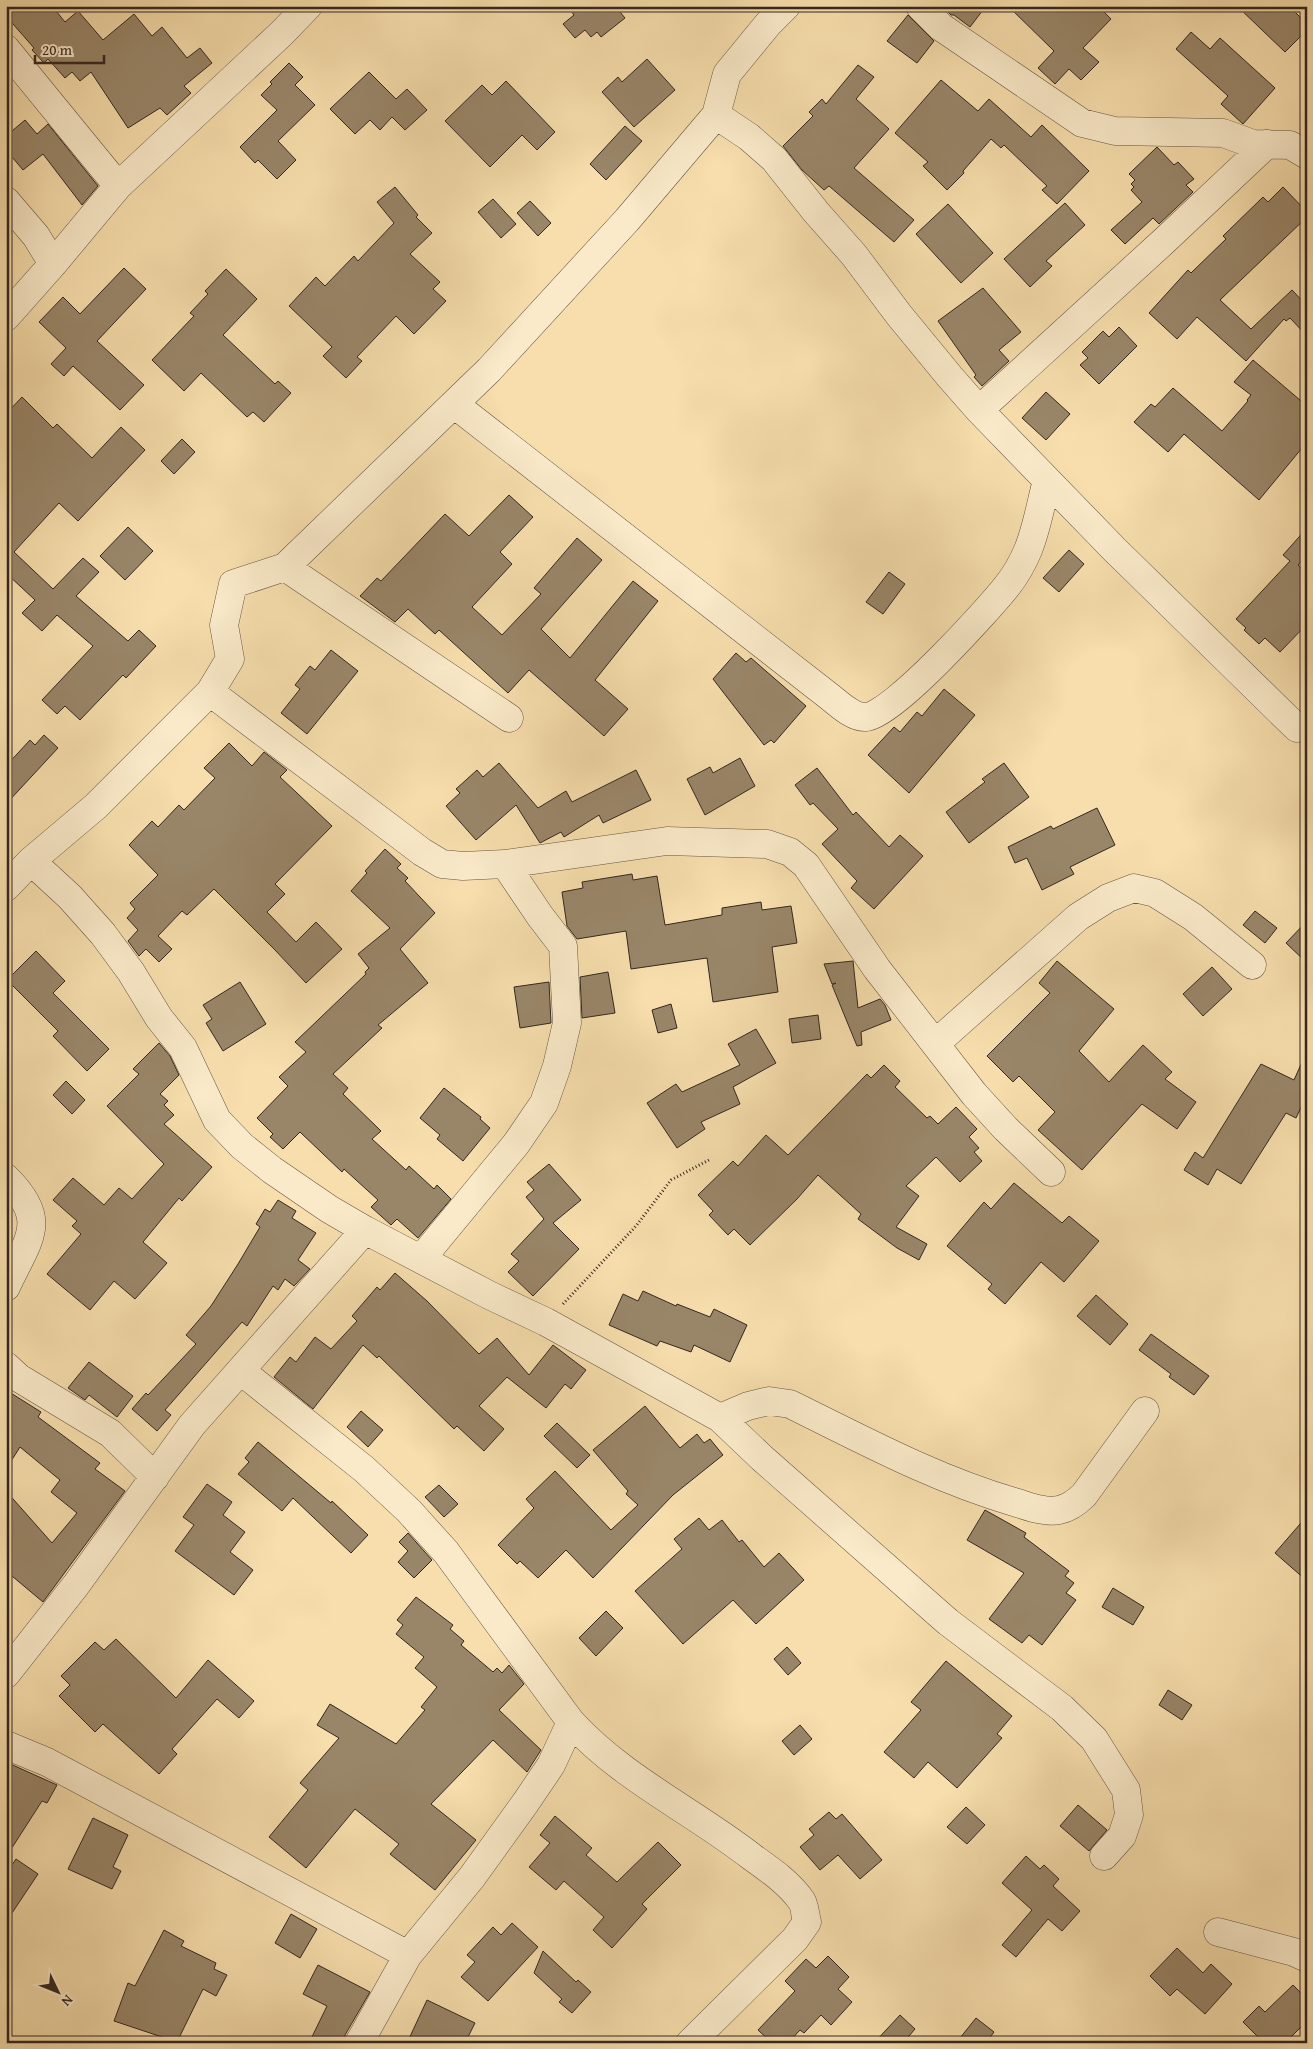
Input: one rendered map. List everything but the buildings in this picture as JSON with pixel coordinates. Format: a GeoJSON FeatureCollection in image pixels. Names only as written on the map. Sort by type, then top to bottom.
{"type":"FeatureCollection","features":[{"type":"Feature","properties":{"kind":"street"},"geometry":{"type":"LineString","coordinates":[[6,316],[53,264],[118,186],[282,33],[308,6]]}},
{"type":"Feature","properties":{"kind":"street"},"geometry":{"type":"LineString","coordinates":[[6,887],[31,861],[96,806],[210,692],[230,659],[224,625],[233,584],[285,567],[488,370],[627,220],[716,115],[727,74],[768,24],[786,6]]}},
{"type":"Feature","properties":{"kind":"street"},"geometry":{"type":"LineString","coordinates":[[920,6],[941,27],[1082,123],[1115,131],[1223,133],[1252,144],[1290,145],[1307,155]]}},
{"type":"Feature","properties":{"kind":"street"},"geometry":{"type":"LineString","coordinates":[[6,49],[118,186]]}},
{"type":"Feature","properties":{"kind":"street"},"geometry":{"type":"LineString","coordinates":[[716,115],[749,137],[774,159],[816,212],[854,255],[950,377],[979,410],[1115,550],[1297,728]]}},
{"type":"Feature","properties":{"kind":"street"},"geometry":{"type":"LineString","coordinates":[[979,410],[1268,144]]}},
{"type":"Feature","properties":{"kind":"street"},"geometry":{"type":"LineString","coordinates":[[6,202],[36,236],[53,264]]}},
{"type":"Feature","properties":{"kind":"street"},"geometry":{"type":"LineString","coordinates":[[454,404],[830,697],[852,713],[865,717],[879,712],[913,685],[948,652],[1008,585],[1027,550],[1047,480]]}},
{"type":"Feature","properties":{"kind":"street"},"geometry":{"type":"LineString","coordinates":[[285,567],[509,718]]}},
{"type":"Feature","properties":{"kind":"street"},"geometry":{"type":"LineString","coordinates":[[210,692],[422,852],[442,864],[463,866],[505,864],[667,841],[767,844],[790,852],[806,865],[877,969],[974,1094],[1006,1129],[1051,1172]]}},
{"type":"Feature","properties":{"kind":"street"},"geometry":{"type":"LineString","coordinates":[[31,861],[70,897],[103,934],[131,972],[159,1018],[183,1048],[217,1120],[242,1146],[272,1170],[329,1209],[365,1230],[488,1295],[546,1322],[720,1418],[769,1464],[948,1622],[1062,1708],[1094,1739],[1126,1790],[1129,1815],[1122,1836],[1104,1856]]}},
{"type":"Feature","properties":{"kind":"street"},"geometry":{"type":"LineString","coordinates":[[421,1259],[516,1144],[544,1102],[557,1066],[567,1023],[563,946],[505,864]]}},
{"type":"Feature","properties":{"kind":"street"},"geometry":{"type":"LineString","coordinates":[[936,1043],[1078,917],[1108,898],[1134,888],[1155,893],[1193,917],[1252,965]]}},
{"type":"Feature","properties":{"kind":"street"},"geometry":{"type":"LineString","coordinates":[[6,1178],[22,1194],[31,1210],[33,1227],[6,1287]]}},
{"type":"Feature","properties":{"kind":"street"},"geometry":{"type":"LineString","coordinates":[[6,1674],[76,1585],[192,1425],[365,1230]]}},
{"type":"Feature","properties":{"kind":"street"},"geometry":{"type":"LineString","coordinates":[[6,1366],[19,1378],[110,1433],[155,1476]]}},
{"type":"Feature","properties":{"kind":"street"},"geometry":{"type":"LineString","coordinates":[[241,1371],[364,1470],[409,1511],[446,1552],[571,1722],[588,1741],[619,1766],[730,1840],[785,1882],[802,1902],[807,1922],[795,1939],[690,2043]]}},
{"type":"Feature","properties":{"kind":"street"},"geometry":{"type":"LineString","coordinates":[[720,1418],[748,1406],[769,1401],[790,1404],[937,1476],[1040,1510],[1058,1510],[1073,1505],[1084,1495],[1145,1411]]}},
{"type":"Feature","properties":{"kind":"street"},"geometry":{"type":"LineString","coordinates":[[359,2043],[408,1955],[472,1877],[526,1802],[550,1765],[571,1722]]}},
{"type":"Feature","properties":{"kind":"street"},"geometry":{"type":"LineString","coordinates":[[6,1745],[48,1762],[408,1955]]}},
{"type":"Feature","properties":{"kind":"street"},"geometry":{"type":"LineString","coordinates":[[1218,1932],[1294,1952],[1307,1958]]}},
{"type":"Feature","properties":{"kind":"path"},"geometry":{"type":"LineString","coordinates":[[546,1322],[636,1226],[670,1180],[709,1160]]}}]}
